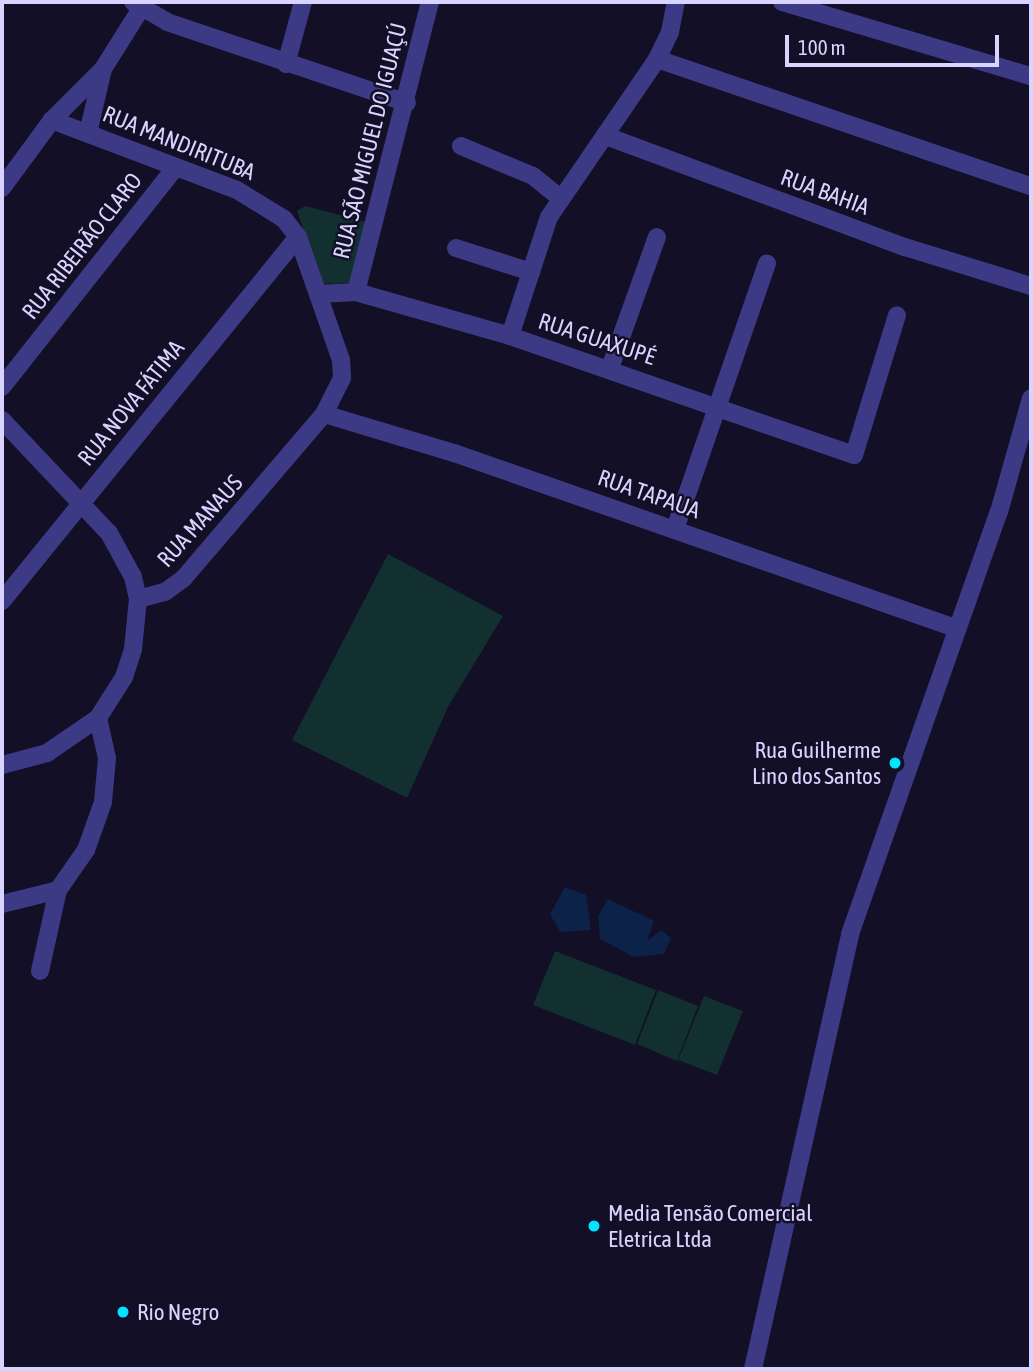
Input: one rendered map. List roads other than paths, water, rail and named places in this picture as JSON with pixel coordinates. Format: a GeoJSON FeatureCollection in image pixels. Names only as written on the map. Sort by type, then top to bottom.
{"type":"FeatureCollection","features":[{"type":"Feature","properties":{"kind":"street"},"geometry":{"type":"LineString","coordinates":[[286,64],[303,2]]}},
{"type":"Feature","properties":{"kind":"street","name":"RUA SÃO MIGUEL DO IGUAÇÚ"},"geometry":{"type":"LineString","coordinates":[[356,292],[407,103],[430,2]]}},
{"type":"Feature","properties":{"kind":"street"},"geometry":{"type":"LineString","coordinates":[[510,336],[560,198],[606,136],[657,59],[670,32],[676,2]]}},
{"type":"Feature","properties":{"kind":"street"},"geometry":{"type":"LineString","coordinates":[[782,2],[1031,76]]}},
{"type":"Feature","properties":{"kind":"street"},"geometry":{"type":"LineString","coordinates":[[2,188],[52,120],[103,69],[141,4],[286,64],[407,103]]}},
{"type":"Feature","properties":{"kind":"street"},"geometry":{"type":"LineString","coordinates":[[657,59],[1031,186]]}},
{"type":"Feature","properties":{"kind":"street"},"geometry":{"type":"LineString","coordinates":[[88,133],[103,69]]}},
{"type":"Feature","properties":{"kind":"street","name":"RUA MANDIRITUBA"},"geometry":{"type":"LineString","coordinates":[[52,120],[265,205],[298,237],[319,294]]}},
{"type":"Feature","properties":{"kind":"street","name":"RUA BAHIA"},"geometry":{"type":"LineString","coordinates":[[606,136],[905,247],[1031,286]]}},
{"type":"Feature","properties":{"kind":"street"},"geometry":{"type":"LineString","coordinates":[[461,146],[533,176],[560,198]]}},
{"type":"Feature","properties":{"kind":"street","name":"RUA RIBEIRÃO CLARO"},"geometry":{"type":"LineString","coordinates":[[2,387],[175,168]]}},
{"type":"Feature","properties":{"kind":"street","name":"RUA NOVA FÁTIMA"},"geometry":{"type":"LineString","coordinates":[[2,601],[298,237]]}},
{"type":"Feature","properties":{"kind":"street"},"geometry":{"type":"LineString","coordinates":[[610,368],[657,237]]}},
{"type":"Feature","properties":{"kind":"street"},"geometry":{"type":"LineString","coordinates":[[456,248],[531,272]]}},
{"type":"Feature","properties":{"kind":"street"},"geometry":{"type":"LineString","coordinates":[[675,529],[720,407],[767,263]]}},
{"type":"Feature","properties":{"kind":"street","name":"RUA GUAXUPÉ"},"geometry":{"type":"LineString","coordinates":[[319,294],[356,292],[510,336],[610,368],[854,455],[897,315]]}},
{"type":"Feature","properties":{"kind":"street","name":"RUA MANAUS"},"geometry":{"type":"LineString","coordinates":[[138,599],[165,592],[183,579],[324,414],[342,379],[341,360],[319,294]]}},
{"type":"Feature","properties":{"kind":"street"},"geometry":{"type":"LineString","coordinates":[[753,1369],[850,934],[955,628],[999,512],[1031,398]]}},
{"type":"Feature","properties":{"kind":"street","name":"RUA TAPAUA"},"geometry":{"type":"LineString","coordinates":[[324,414],[454,453],[955,628]]}},
{"type":"Feature","properties":{"kind":"street"},"geometry":{"type":"LineString","coordinates":[[2,420],[83,501],[124,556],[138,599],[133,649],[124,677],[98,718],[47,753],[2,765]]}},
{"type":"Feature","properties":{"kind":"street"},"geometry":{"type":"LineString","coordinates":[[40,971],[58,890],[86,850],[103,802],[107,758],[98,718]]}},
{"type":"Feature","properties":{"kind":"street"},"geometry":{"type":"LineString","coordinates":[[2,904],[58,890]]}},
{"type":"Feature","properties":{"kind":"water"},"geometry":{"type":"Polygon","coordinates":[[[565,887],[586,895],[591,930],[560,932],[550,914],[565,887]]]}},
{"type":"Feature","properties":{"kind":"water"},"geometry":{"type":"Polygon","coordinates":[[[608,899],[654,921],[647,941],[661,930],[671,938],[664,954],[634,957],[600,939],[598,916],[608,899]]]}},
{"type":"Feature","properties":{"kind":"place","name":"Rua Guilherme Lino dos Santos"},"geometry":{"type":"Point","coordinates":[895,763]}},
{"type":"Feature","properties":{"kind":"place","name":"Media Tensão Comercial Eletrica Ltda"},"geometry":{"type":"Point","coordinates":[594,1226]}},
{"type":"Feature","properties":{"kind":"place","name":"Rio Negro"},"geometry":{"type":"Point","coordinates":[123,1312]}}]}
